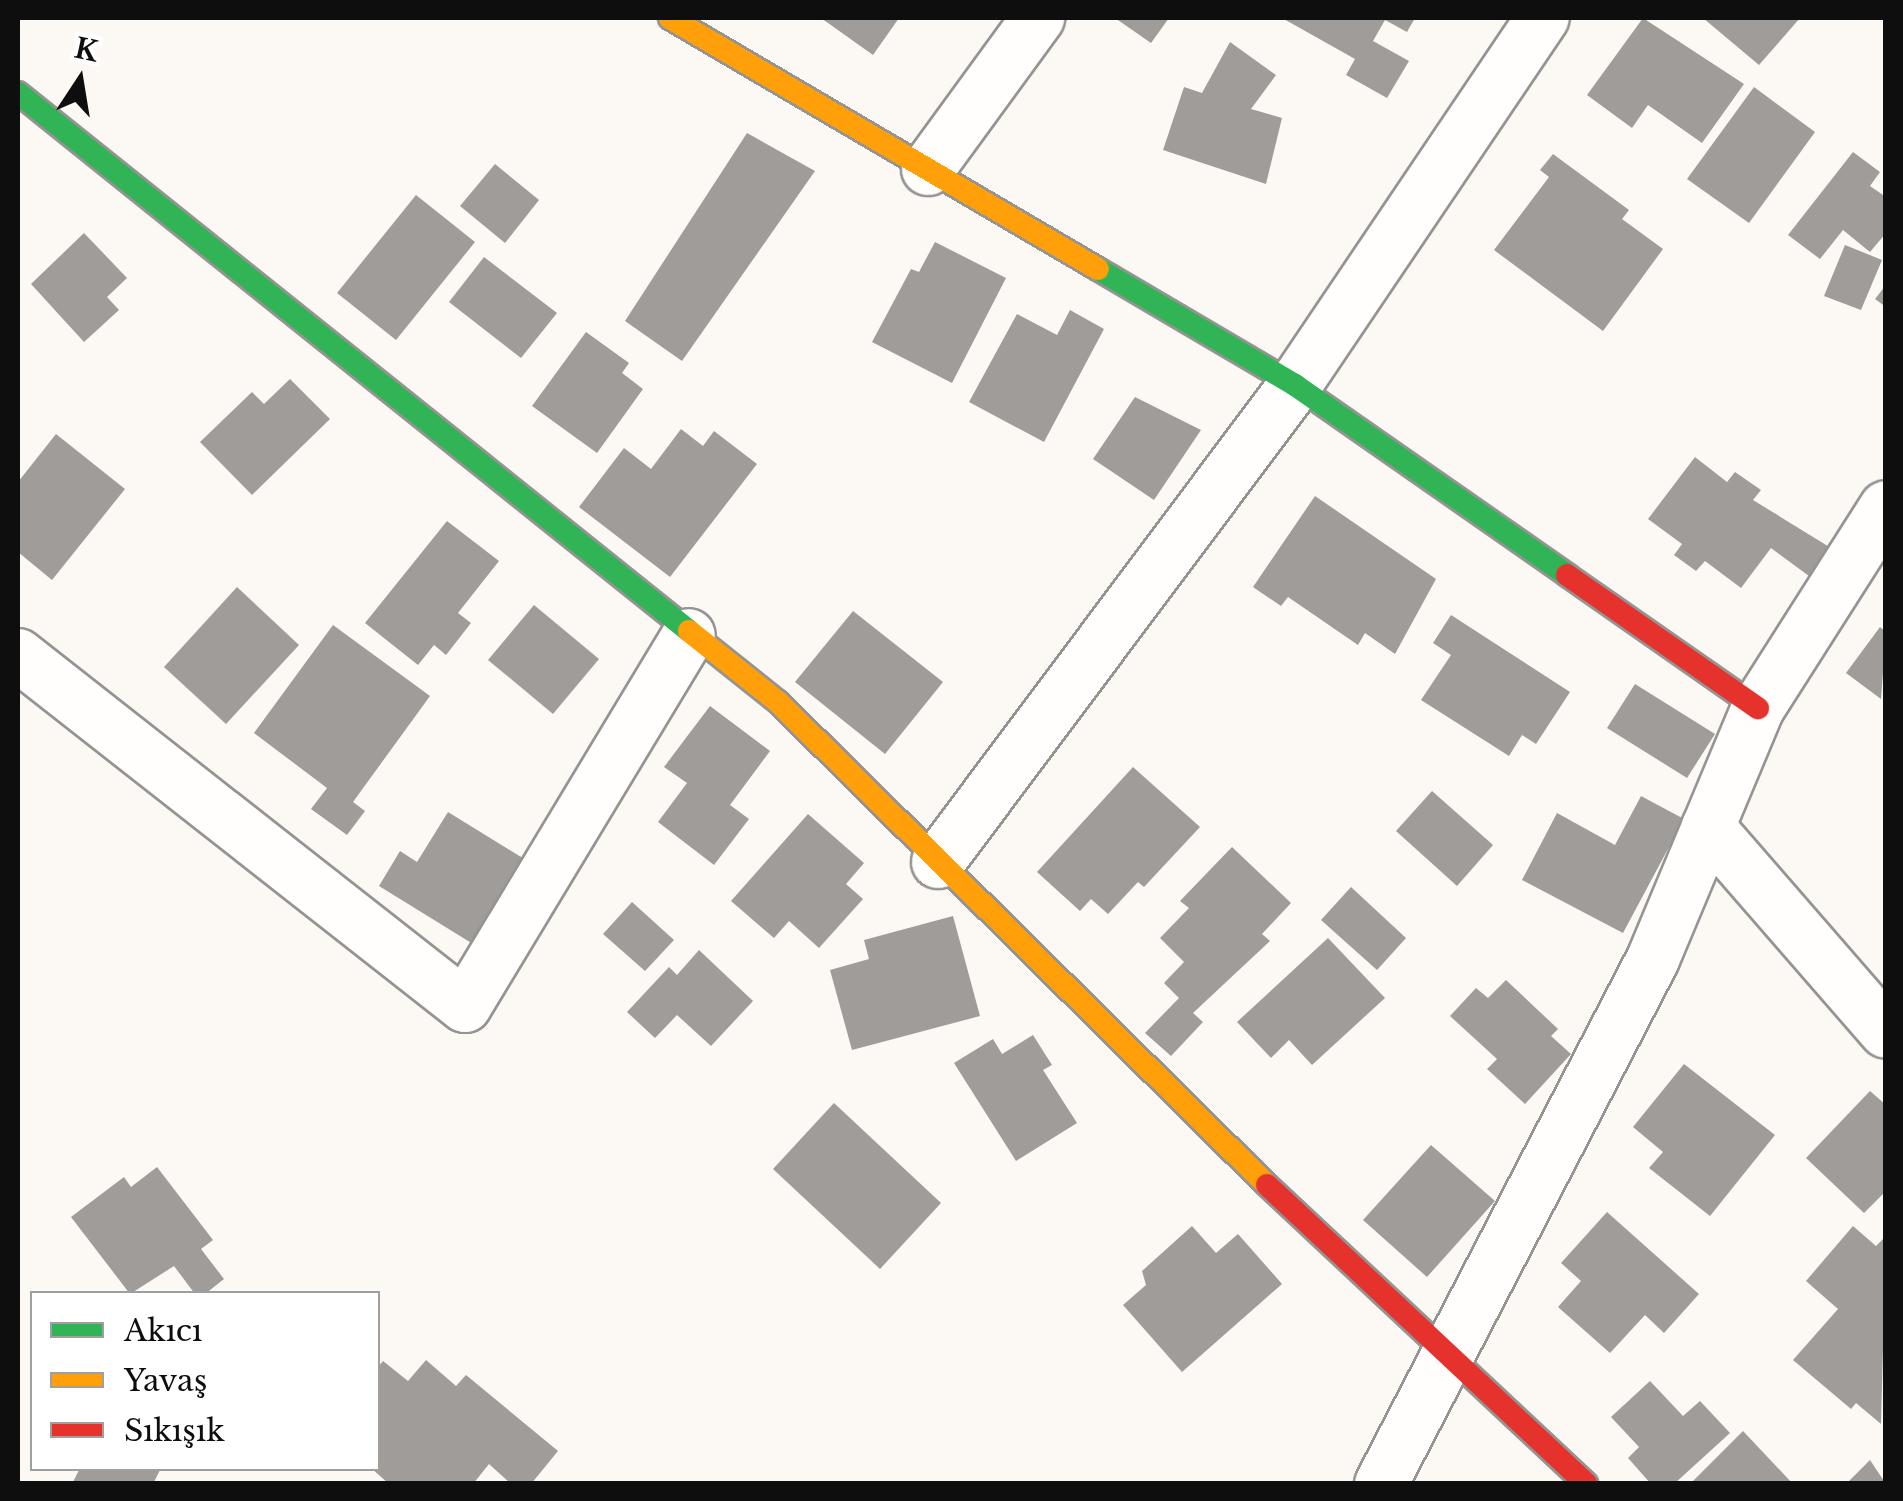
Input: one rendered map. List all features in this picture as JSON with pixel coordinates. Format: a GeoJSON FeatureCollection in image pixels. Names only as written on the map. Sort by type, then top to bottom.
{"type":"FeatureCollection","features":[{"type":"Feature","properties":{"kind":"street"},"geometry":{"type":"LineString","coordinates":[[670,18],[1295,385],[1758,708]]}},
{"type":"Feature","properties":{"kind":"street"},"geometry":{"type":"LineString","coordinates":[[928,169],[1038,18]]}},
{"type":"Feature","properties":{"kind":"street"},"geometry":{"type":"LineString","coordinates":[[938,862],[1295,385],[1542,18]]}},
{"type":"Feature","properties":{"kind":"street"},"geometry":{"type":"LineString","coordinates":[[18,93],[689,635],[778,702],[1201,1123],[1586,1484]]}},
{"type":"Feature","properties":{"kind":"street"},"geometry":{"type":"LineString","coordinates":[[1381,1484],[1652,959],[1758,708],[1886,506]]}},
{"type":"Feature","properties":{"kind":"street"},"geometry":{"type":"LineString","coordinates":[[18,655],[465,1006],[689,635]]}},
{"type":"Feature","properties":{"kind":"street"},"geometry":{"type":"LineString","coordinates":[[1708,827],[1886,1032]]}},
{"type":"Feature","properties":{"kind":"building"},"geometry":{"type":"Polygon","coordinates":[[[821,18],[899,18],[873,55],[821,18]]]}},
{"type":"Feature","properties":{"kind":"building"},"geometry":{"type":"Polygon","coordinates":[[[1115,18],[1169,18],[1151,43],[1115,18]]]}},
{"type":"Feature","properties":{"kind":"building"},"geometry":{"type":"Polygon","coordinates":[[[1282,18],[1415,18],[1407,32],[1385,20],[1373,41],[1409,61],[1387,98],[1346,75],[1355,59],[1282,18]]]}},
{"type":"Feature","properties":{"kind":"building"},"geometry":{"type":"Polygon","coordinates":[[[1643,18],[1744,84],[1702,143],[1648,105],[1632,128],[1587,95],[1643,18]]]}},
{"type":"Feature","properties":{"kind":"building"},"geometry":{"type":"Polygon","coordinates":[[[1703,18],[1800,18],[1759,65],[1703,18]]]}},
{"type":"Feature","properties":{"kind":"building"},"geometry":{"type":"Polygon","coordinates":[[[1230,42],[1276,75],[1251,109],[1282,118],[1266,184],[1163,150],[1184,87],[1202,93],[1230,42]]]}},
{"type":"Feature","properties":{"kind":"building"},"geometry":{"type":"Polygon","coordinates":[[[1754,87],[1815,132],[1749,223],[1687,179],[1754,87]]]}},
{"type":"Feature","properties":{"kind":"building"},"geometry":{"type":"Polygon","coordinates":[[[747,133],[815,171],[682,361],[625,321],[747,133]]]}},
{"type":"Feature","properties":{"kind":"building"},"geometry":{"type":"Polygon","coordinates":[[[1853,152],[1880,172],[1870,186],[1886,197],[1886,233],[1870,252],[1843,230],[1820,259],[1788,235],[1853,152]]]}},
{"type":"Feature","properties":{"kind":"building"},"geometry":{"type":"Polygon","coordinates":[[[1553,154],[1629,210],[1622,219],[1663,249],[1603,331],[1494,250],[1549,177],[1540,170],[1553,154]]]}},
{"type":"Feature","properties":{"kind":"building"},"geometry":{"type":"Polygon","coordinates":[[[495,164],[539,200],[505,243],[460,206],[495,164]]]}},
{"type":"Feature","properties":{"kind":"building"},"geometry":{"type":"Polygon","coordinates":[[[416,195],[475,242],[396,340],[337,293],[416,195]]]}},
{"type":"Feature","properties":{"kind":"building"},"geometry":{"type":"Polygon","coordinates":[[[84,233],[127,278],[107,297],[119,310],[84,342],[31,284],[84,233]]]}},
{"type":"Feature","properties":{"kind":"building"},"geometry":{"type":"Polygon","coordinates":[[[935,242],[1006,278],[952,383],[872,342],[911,269],[919,272],[935,242]]]}},
{"type":"Feature","properties":{"kind":"building"},"geometry":{"type":"Polygon","coordinates":[[[1845,245],[1882,260],[1861,310],[1824,296],[1845,245]]]}},
{"type":"Feature","properties":{"kind":"building"},"geometry":{"type":"Polygon","coordinates":[[[484,257],[557,313],[521,358],[449,302],[484,257]]]}},
{"type":"Feature","properties":{"kind":"building"},"geometry":{"type":"Polygon","coordinates":[[[1886,285],[1886,307],[1875,299],[1886,285]]]}},
{"type":"Feature","properties":{"kind":"building"},"geometry":{"type":"Polygon","coordinates":[[[1070,310],[1104,329],[1044,442],[969,402],[1017,314],[1057,335],[1070,310]]]}},
{"type":"Feature","properties":{"kind":"building"},"geometry":{"type":"Polygon","coordinates":[[[586,332],[629,363],[622,373],[643,389],[597,453],[532,406],[586,332]]]}},
{"type":"Feature","properties":{"kind":"building"},"geometry":{"type":"Polygon","coordinates":[[[290,379],[330,419],[252,495],[200,442],[252,392],[264,404],[290,379]]]}},
{"type":"Feature","properties":{"kind":"building"},"geometry":{"type":"Polygon","coordinates":[[[1135,397],[1201,430],[1154,500],[1093,459],[1135,397]]]}},
{"type":"Feature","properties":{"kind":"building"},"geometry":{"type":"Polygon","coordinates":[[[681,429],[703,446],[714,431],[757,464],[670,577],[579,507],[624,448],[651,469],[681,429]]]}},
{"type":"Feature","properties":{"kind":"building"},"geometry":{"type":"Polygon","coordinates":[[[56,434],[125,489],[52,580],[18,552],[18,482],[56,434]]]}},
{"type":"Feature","properties":{"kind":"building"},"geometry":{"type":"Polygon","coordinates":[[[1695,457],[1727,482],[1735,472],[1761,490],[1753,500],[1831,548],[1809,576],[1771,548],[1741,588],[1705,561],[1696,571],[1674,555],[1682,544],[1648,519],[1695,457]]]}},
{"type":"Feature","properties":{"kind":"building"},"geometry":{"type":"Polygon","coordinates":[[[1315,496],[1436,579],[1395,654],[1365,633],[1358,645],[1288,597],[1281,606],[1253,587],[1315,496]]]}},
{"type":"Feature","properties":{"kind":"building"},"geometry":{"type":"Polygon","coordinates":[[[447,521],[499,561],[458,613],[471,623],[446,655],[434,645],[418,665],[365,623],[447,521]]]}},
{"type":"Feature","properties":{"kind":"building"},"geometry":{"type":"Polygon","coordinates":[[[237,587],[299,645],[226,724],[164,667],[237,587]]]}},
{"type":"Feature","properties":{"kind":"building"},"geometry":{"type":"Polygon","coordinates":[[[534,605],[599,659],[553,714],[488,660],[534,605]]]}},
{"type":"Feature","properties":{"kind":"building"},"geometry":{"type":"Polygon","coordinates":[[[853,611],[943,682],[885,754],[795,682],[853,611]]]}},
{"type":"Feature","properties":{"kind":"building"},"geometry":{"type":"Polygon","coordinates":[[[1451,615],[1570,692],[1536,744],[1522,735],[1509,756],[1421,700],[1451,655],[1433,643],[1451,615]]]}},
{"type":"Feature","properties":{"kind":"building"},"geometry":{"type":"Polygon","coordinates":[[[333,625],[430,696],[353,802],[365,811],[347,835],[311,809],[327,788],[254,733],[333,625]]]}},
{"type":"Feature","properties":{"kind":"building"},"geometry":{"type":"Polygon","coordinates":[[[1880,627],[1886,632],[1881,699],[1846,673],[1880,627]]]}},
{"type":"Feature","properties":{"kind":"building"},"geometry":{"type":"Polygon","coordinates":[[[1635,684],[1715,734],[1687,778],[1607,728],[1635,684]]]}},
{"type":"Feature","properties":{"kind":"building"},"geometry":{"type":"Polygon","coordinates":[[[710,706],[770,751],[730,805],[749,819],[714,865],[658,822],[687,783],[664,767],[710,706]]]}},
{"type":"Feature","properties":{"kind":"building"},"geometry":{"type":"Polygon","coordinates":[[[1133,767],[1200,827],[1144,887],[1138,882],[1108,914],[1091,899],[1080,911],[1037,872],[1133,767]]]}},
{"type":"Feature","properties":{"kind":"building"},"geometry":{"type":"Polygon","coordinates":[[[1432,791],[1493,845],[1457,886],[1396,831],[1432,791]]]}},
{"type":"Feature","properties":{"kind":"building"},"geometry":{"type":"Polygon","coordinates":[[[1641,796],[1684,819],[1623,933],[1522,880],[1557,813],[1615,845],[1641,796]]]}},
{"type":"Feature","properties":{"kind":"building"},"geometry":{"type":"Polygon","coordinates":[[[448,812],[526,860],[473,944],[379,886],[400,851],[417,862],[448,812]]]}},
{"type":"Feature","properties":{"kind":"building"},"geometry":{"type":"Polygon","coordinates":[[[808,814],[864,863],[846,884],[863,899],[819,948],[789,921],[774,938],[731,901],[808,814]]]}},
{"type":"Feature","properties":{"kind":"building"},"geometry":{"type":"Polygon","coordinates":[[[1232,847],[1291,903],[1262,934],[1270,941],[1193,1013],[1203,1022],[1171,1056],[1145,1033],[1179,998],[1164,983],[1184,962],[1160,938],[1189,908],[1180,901],[1232,847]]]}},
{"type":"Feature","properties":{"kind":"building"},"geometry":{"type":"Polygon","coordinates":[[[1351,887],[1406,938],[1377,970],[1321,920],[1351,887]]]}},
{"type":"Feature","properties":{"kind":"building"},"geometry":{"type":"Polygon","coordinates":[[[632,902],[674,940],[645,971],[603,934],[632,902]]]}},
{"type":"Feature","properties":{"kind":"building"},"geometry":{"type":"Polygon","coordinates":[[[953,916],[980,1016],[852,1050],[830,970],[869,959],[864,940],[953,916]]]}},
{"type":"Feature","properties":{"kind":"building"},"geometry":{"type":"Polygon","coordinates":[[[1328,938],[1385,998],[1312,1065],[1289,1040],[1271,1058],[1237,1022],[1328,938]]]}},
{"type":"Feature","properties":{"kind":"building"},"geometry":{"type":"Polygon","coordinates":[[[699,950],[753,1001],[711,1046],[677,1015],[655,1038],[627,1012],[669,967],[677,975],[699,950]]]}},
{"type":"Feature","properties":{"kind":"building"},"geometry":{"type":"Polygon","coordinates":[[[1506,980],[1558,1029],[1551,1036],[1571,1054],[1525,1104],[1487,1069],[1497,1059],[1450,1016],[1476,988],[1488,998],[1506,980]]]}},
{"type":"Feature","properties":{"kind":"building"},"geometry":{"type":"Polygon","coordinates":[[[1033,1035],[1052,1065],[1043,1070],[1077,1123],[1016,1161],[954,1063],[993,1039],[1002,1054],[1033,1035]]]}},
{"type":"Feature","properties":{"kind":"building"},"geometry":{"type":"Polygon","coordinates":[[[1684,1064],[1775,1135],[1710,1216],[1649,1168],[1663,1152],[1633,1127],[1684,1064]]]}},
{"type":"Feature","properties":{"kind":"building"},"geometry":{"type":"Polygon","coordinates":[[[1870,1091],[1886,1105],[1886,1191],[1864,1213],[1806,1158],[1870,1091]]]}},
{"type":"Feature","properties":{"kind":"building"},"geometry":{"type":"Polygon","coordinates":[[[834,1103],[941,1203],[880,1269],[773,1169],[834,1103]]]}},
{"type":"Feature","properties":{"kind":"building"},"geometry":{"type":"Polygon","coordinates":[[[1431,1145],[1495,1201],[1427,1277],[1363,1220],[1431,1145]]]}},
{"type":"Feature","properties":{"kind":"building"},"geometry":{"type":"Polygon","coordinates":[[[157,1167],[213,1240],[201,1249],[224,1279],[209,1291],[193,1291],[174,1266],[135,1291],[128,1291],[71,1217],[124,1177],[131,1187],[157,1167]]]}},
{"type":"Feature","properties":{"kind":"building"},"geometry":{"type":"Polygon","coordinates":[[[1607,1212],[1699,1294],[1664,1333],[1645,1315],[1610,1353],[1558,1307],[1581,1281],[1561,1263],[1607,1212]]]}},
{"type":"Feature","properties":{"kind":"building"},"geometry":{"type":"Polygon","coordinates":[[[1192,1226],[1216,1253],[1238,1234],[1282,1284],[1182,1372],[1123,1305],[1146,1285],[1142,1271],[1192,1226]]]}},
{"type":"Feature","properties":{"kind":"building"},"geometry":{"type":"Polygon","coordinates":[[[1853,1226],[1876,1246],[1886,1236],[1881,1424],[1856,1403],[1851,1409],[1793,1360],[1838,1309],[1806,1281],[1853,1226]]]}},
{"type":"Feature","properties":{"kind":"building"},"geometry":{"type":"Polygon","coordinates":[[[426,1360],[456,1386],[466,1375],[558,1451],[531,1484],[511,1484],[489,1464],[473,1484],[389,1484],[374,1471],[380,1471],[380,1365],[383,1361],[408,1381],[426,1360]]]}},
{"type":"Feature","properties":{"kind":"building"},"geometry":{"type":"Polygon","coordinates":[[[1650,1381],[1683,1416],[1700,1401],[1730,1433],[1674,1484],[1651,1484],[1628,1458],[1639,1447],[1611,1417],[1650,1381]]]}},
{"type":"Feature","properties":{"kind":"building"},"geometry":{"type":"Polygon","coordinates":[[[1743,1431],[1793,1484],[1690,1484],[1743,1431]]]}},
{"type":"Feature","properties":{"kind":"building"},"geometry":{"type":"Polygon","coordinates":[[[1870,1460],[1886,1484],[1846,1484],[1870,1460]]]}},
{"type":"Feature","properties":{"kind":"building"},"geometry":{"type":"Polygon","coordinates":[[[78,1471],[160,1471],[153,1484],[72,1484],[78,1471]]]}},
{"type":"Feature","properties":{"kind":"traffic: fast"},"geometry":{"type":"LineString","coordinates":[[18,93],[689,631]]}},
{"type":"Feature","properties":{"kind":"traffic: fast"},"geometry":{"type":"LineString","coordinates":[[1098,269],[1295,385],[1567,575]]}},
{"type":"Feature","properties":{"kind":"traffic: slow"},"geometry":{"type":"LineString","coordinates":[[670,18],[1098,269]]}},
{"type":"Feature","properties":{"kind":"traffic: slow"},"geometry":{"type":"LineString","coordinates":[[689,631],[778,702],[1267,1185]]}},
{"type":"Feature","properties":{"kind":"traffic: jam"},"geometry":{"type":"LineString","coordinates":[[1567,575],[1758,708]]}},
{"type":"Feature","properties":{"kind":"traffic: jam"},"geometry":{"type":"LineString","coordinates":[[1267,1185],[1586,1484]]}}]}
